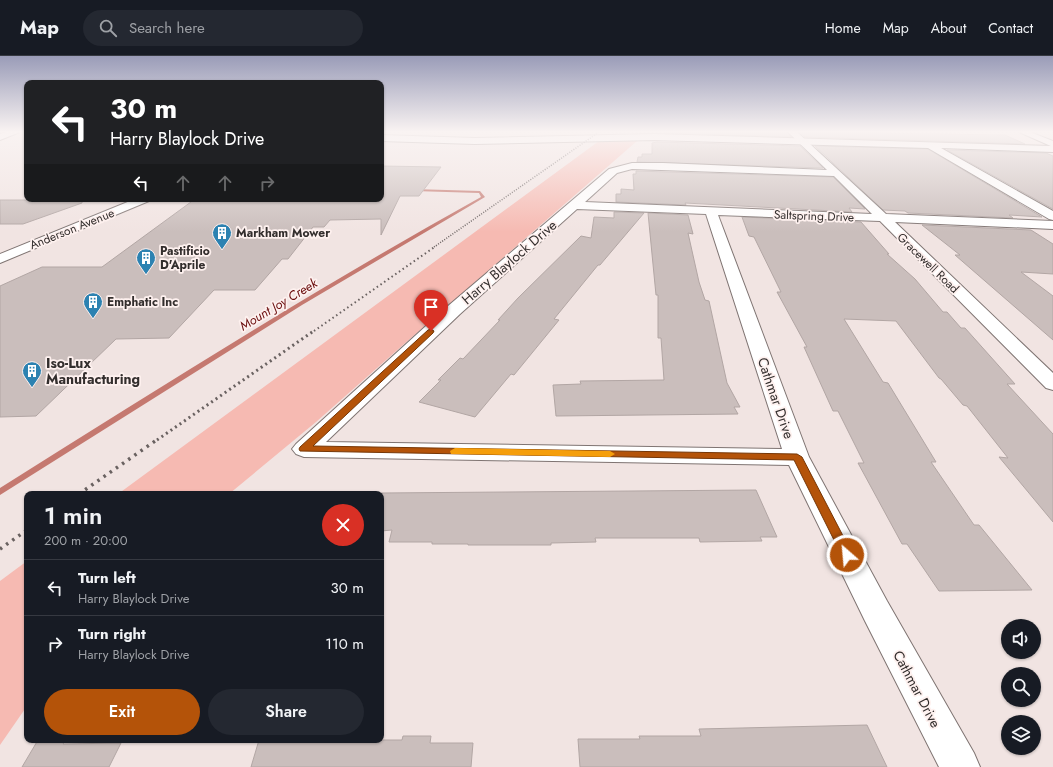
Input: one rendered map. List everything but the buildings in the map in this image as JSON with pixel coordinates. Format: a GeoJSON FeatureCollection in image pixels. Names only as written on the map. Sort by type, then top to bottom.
{"type":"FeatureCollection","features":[{"type":"Feature","properties":{"kind":"street","name":"Gracewell Road"},"geometry":{"type":"LineString","coordinates":[[828,165],[1053,384]]}},
{"type":"Feature","properties":{"kind":"street"},"geometry":{"type":"LineString","coordinates":[[964,165],[1053,216]]}},
{"type":"Feature","properties":{"kind":"street","name":"Harry Blaylock Drive"},"geometry":{"type":"LineString","coordinates":[[797,457],[304,449],[454,310],[613,171],[632,166],[837,173]]}},
{"type":"Feature","properties":{"kind":"street","name":"Anderson Avenue"},"geometry":{"type":"LineString","coordinates":[[0,259],[138,202]]}},
{"type":"Feature","properties":{"kind":"street","name":"Saltspring Drive"},"geometry":{"type":"LineString","coordinates":[[575,205],[1053,226]]}},
{"type":"Feature","properties":{"kind":"street","name":"Cathmar Drive"},"geometry":{"type":"LineString","coordinates":[[711,212],[797,457],[876,611],[960,767]]}},
{"type":"Feature","properties":{"kind":"shaded area"},"geometry":{"type":"Polygon","coordinates":[[[566,165],[609,165],[316,422],[233,491],[122,491],[566,165]]]}},
{"type":"Feature","properties":{"kind":"shaded area"},"geometry":{"type":"Polygon","coordinates":[[[24,563],[24,710],[0,745],[0,581],[24,563]]]}},
{"type":"Feature","properties":{"kind":"waterway","name":"Mount Joy Creek"},"geometry":{"type":"LineString","coordinates":[[0,492],[179,378],[360,267],[483,197],[480,192],[414,190]]}},
{"type":"Feature","properties":{"kind":"railway"},"geometry":{"type":"LineString","coordinates":[[434,247],[551,165]]}},
{"type":"Feature","properties":{"kind":"railway"},"geometry":{"type":"LineString","coordinates":[[314,331],[436,246]]}},
{"type":"Feature","properties":{"kind":"railway"},"geometry":{"type":"LineString","coordinates":[[157,440],[315,330]]}},
{"type":"Feature","properties":{"kind":"railway"},"geometry":{"type":"LineString","coordinates":[[83,491],[158,439]]}},
{"type":"Feature","properties":{"kind":"railway"},"geometry":{"type":"LineString","coordinates":[[0,549],[24,532]]}},
{"type":"Feature","properties":{"kind":"slow traffic"},"geometry":{"type":"LineString","coordinates":[[455,451],[610,454]]}},
{"type":"Feature","properties":{"kind":"place","name":"Markham Mower"},"geometry":{"type":"Point","coordinates":[222,250]}},
{"type":"Feature","properties":{"kind":"place","name":"Pastificio D'Aprile"},"geometry":{"type":"Point","coordinates":[146,275]}},
{"type":"Feature","properties":{"kind":"place","name":"Emphatic Inc"},"geometry":{"type":"Point","coordinates":[93,319]}},
{"type":"Feature","properties":{"kind":"place","name":"Iso-Lux Manufacturing"},"geometry":{"type":"Point","coordinates":[32,388]}},
{"type":"Feature","properties":{"kind":"route"},"geometry":{"type":"LineString","coordinates":[[431,331],[304,449],[797,457],[847,555]]}}]}
